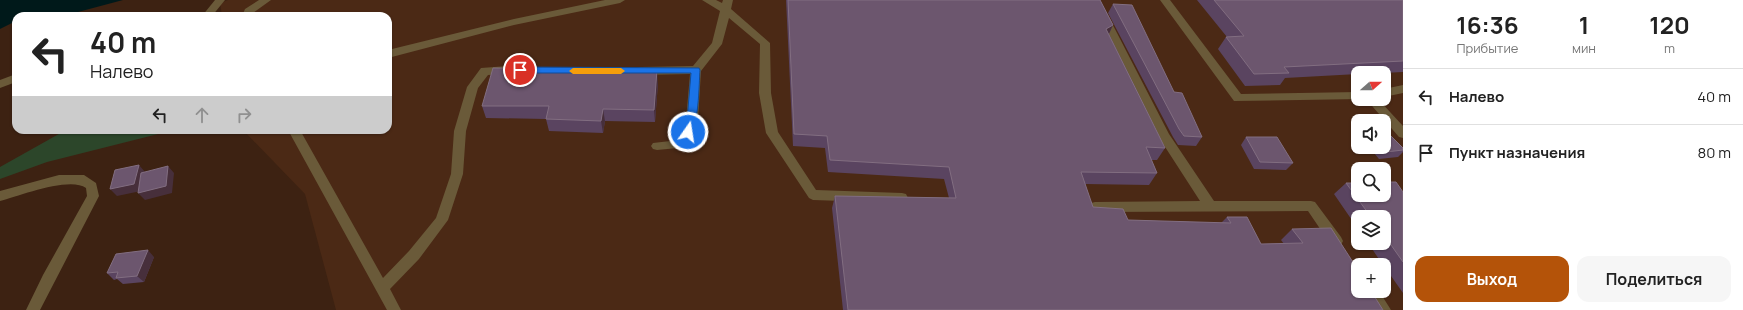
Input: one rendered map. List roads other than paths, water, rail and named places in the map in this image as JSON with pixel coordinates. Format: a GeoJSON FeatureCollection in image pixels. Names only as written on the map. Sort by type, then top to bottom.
{"type":"FeatureCollection","features":[{"type":"Feature","properties":{"kind":"street"},"geometry":{"type":"LineString","coordinates":[[210,12],[220,0]]}},
{"type":"Feature","properties":{"kind":"street"},"geometry":{"type":"LineString","coordinates":[[249,12],[266,0]]}},
{"type":"Feature","properties":{"kind":"street"},"geometry":{"type":"LineString","coordinates":[[392,53],[514,22],[620,0]]}},
{"type":"Feature","properties":{"kind":"street"},"geometry":{"type":"LineString","coordinates":[[707,0],[719,5],[727,5],[765,43],[765,93],[772,133],[804,184],[813,194],[914,198]]}},
{"type":"Feature","properties":{"kind":"street"},"geometry":{"type":"LineString","coordinates":[[1095,0],[1164,136],[1210,206]]}},
{"type":"Feature","properties":{"kind":"street"},"geometry":{"type":"LineString","coordinates":[[1165,0],[1238,98],[1351,96]]}},
{"type":"Feature","properties":{"kind":"street"},"geometry":{"type":"LineString","coordinates":[[657,146],[684,144],[692,120],[696,70],[716,44],[727,5]]}},
{"type":"Feature","properties":{"kind":"street"},"geometry":{"type":"LineString","coordinates":[[383,287],[414,255],[442,220],[457,174],[460,131],[473,87],[485,71],[520,70]]}},
{"type":"Feature","properties":{"kind":"street"},"geometry":{"type":"LineString","coordinates":[[628,71],[696,70]]}},
{"type":"Feature","properties":{"kind":"street"},"geometry":{"type":"LineString","coordinates":[[0,84],[12,80]]}},
{"type":"Feature","properties":{"kind":"street"},"geometry":{"type":"LineString","coordinates":[[1391,92],[1403,89]]}},
{"type":"Feature","properties":{"kind":"street"},"geometry":{"type":"LineString","coordinates":[[1378,106],[1403,134]]}},
{"type":"Feature","properties":{"kind":"street"},"geometry":{"type":"LineString","coordinates":[[296,134],[383,287],[394,310]]}},
{"type":"Feature","properties":{"kind":"street"},"geometry":{"type":"LineString","coordinates":[[0,196],[59,180],[84,180],[92,186],[93,196],[33,310]]}},
{"type":"Feature","properties":{"kind":"street"},"geometry":{"type":"LineString","coordinates":[[1095,207],[1311,206],[1341,248]]}},
{"type":"Feature","properties":{"kind":"street"},"geometry":{"type":"LineString","coordinates":[[1376,298],[1384,310]]}},
{"type":"Feature","properties":{"kind":"water"},"geometry":{"type":"Polygon","coordinates":[[[0,0],[123,0],[78,12],[12,12],[12,23],[0,29],[0,0]]]}}]}
